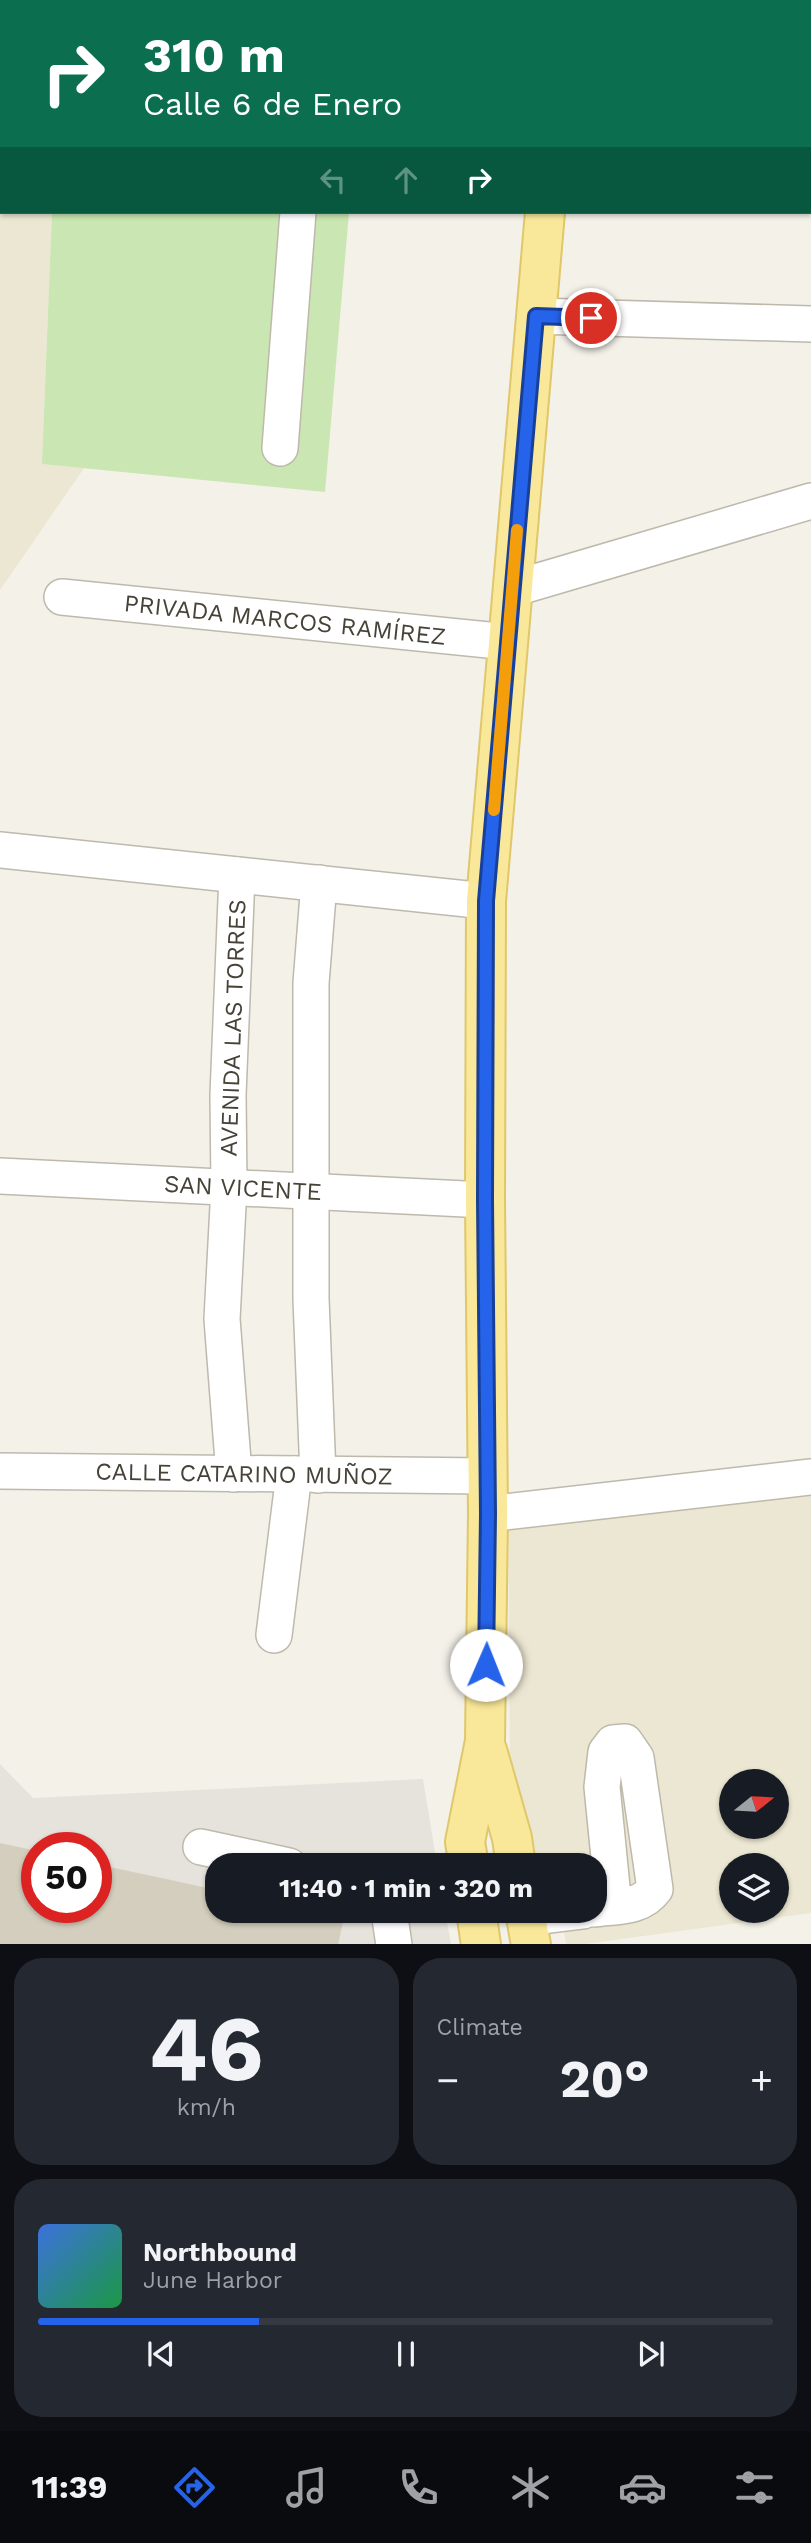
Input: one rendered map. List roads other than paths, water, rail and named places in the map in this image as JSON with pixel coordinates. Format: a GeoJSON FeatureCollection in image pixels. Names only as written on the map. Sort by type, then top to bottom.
{"type":"FeatureCollection","features":[{"type":"Feature","properties":{"kind":"main road"},"geometry":{"type":"LineString","coordinates":[[467,1853],[466,1842],[485,1741],[488,1514],[486,901],[545,214]]}},
{"type":"Feature","properties":{"kind":"main road"},"geometry":{"type":"LineString","coordinates":[[485,1741],[514,1853]]}},
{"type":"Feature","properties":{"kind":"main road"},"geometry":{"type":"LineString","coordinates":[[478,1923],[481,1944]]}},
{"type":"Feature","properties":{"kind":"street"},"geometry":{"type":"LineString","coordinates":[[280,448],[298,214]]}},
{"type":"Feature","properties":{"kind":"street"},"geometry":{"type":"LineString","coordinates":[[536,316],[811,324]]}},
{"type":"Feature","properties":{"kind":"street"},"geometry":{"type":"LineString","coordinates":[[512,589],[811,501]]}},
{"type":"Feature","properties":{"kind":"street","name":"PRIVADA MARCOS RAMÍREZ"},"geometry":{"type":"LineString","coordinates":[[62,597],[508,642]]}},
{"type":"Feature","properties":{"kind":"street"},"geometry":{"type":"LineString","coordinates":[[0,850],[486,901]]}},
{"type":"Feature","properties":{"kind":"street","name":"AVENIDA LAS TORRES"},"geometry":{"type":"LineString","coordinates":[[234,1474],[222,1319],[229,1186],[228,1095],[237,875]]}},
{"type":"Feature","properties":{"kind":"street"},"geometry":{"type":"LineString","coordinates":[[275,1635],[306,1474],[311,1298],[312,983],[319,883]]}},
{"type":"Feature","properties":{"kind":"street","name":"SAN VICENTE"},"geometry":{"type":"LineString","coordinates":[[0,1176],[485,1200]]}},
{"type":"Feature","properties":{"kind":"street","name":"CALLE CATARINO MUÑOZ"},"geometry":{"type":"LineString","coordinates":[[0,1471],[487,1476]]}},
{"type":"Feature","properties":{"kind":"street"},"geometry":{"type":"LineString","coordinates":[[488,1514],[811,1478]]}},
{"type":"Feature","properties":{"kind":"street"},"geometry":{"type":"LineString","coordinates":[[201,1847],[229,1853]]}},
{"type":"Feature","properties":{"kind":"street"},"geometry":{"type":"LineString","coordinates":[[370,1944],[371,1923]]}},
{"type":"Feature","properties":{"kind":"street"},"geometry":{"type":"LineString","coordinates":[[391,1923],[394,1944]]}}]}
